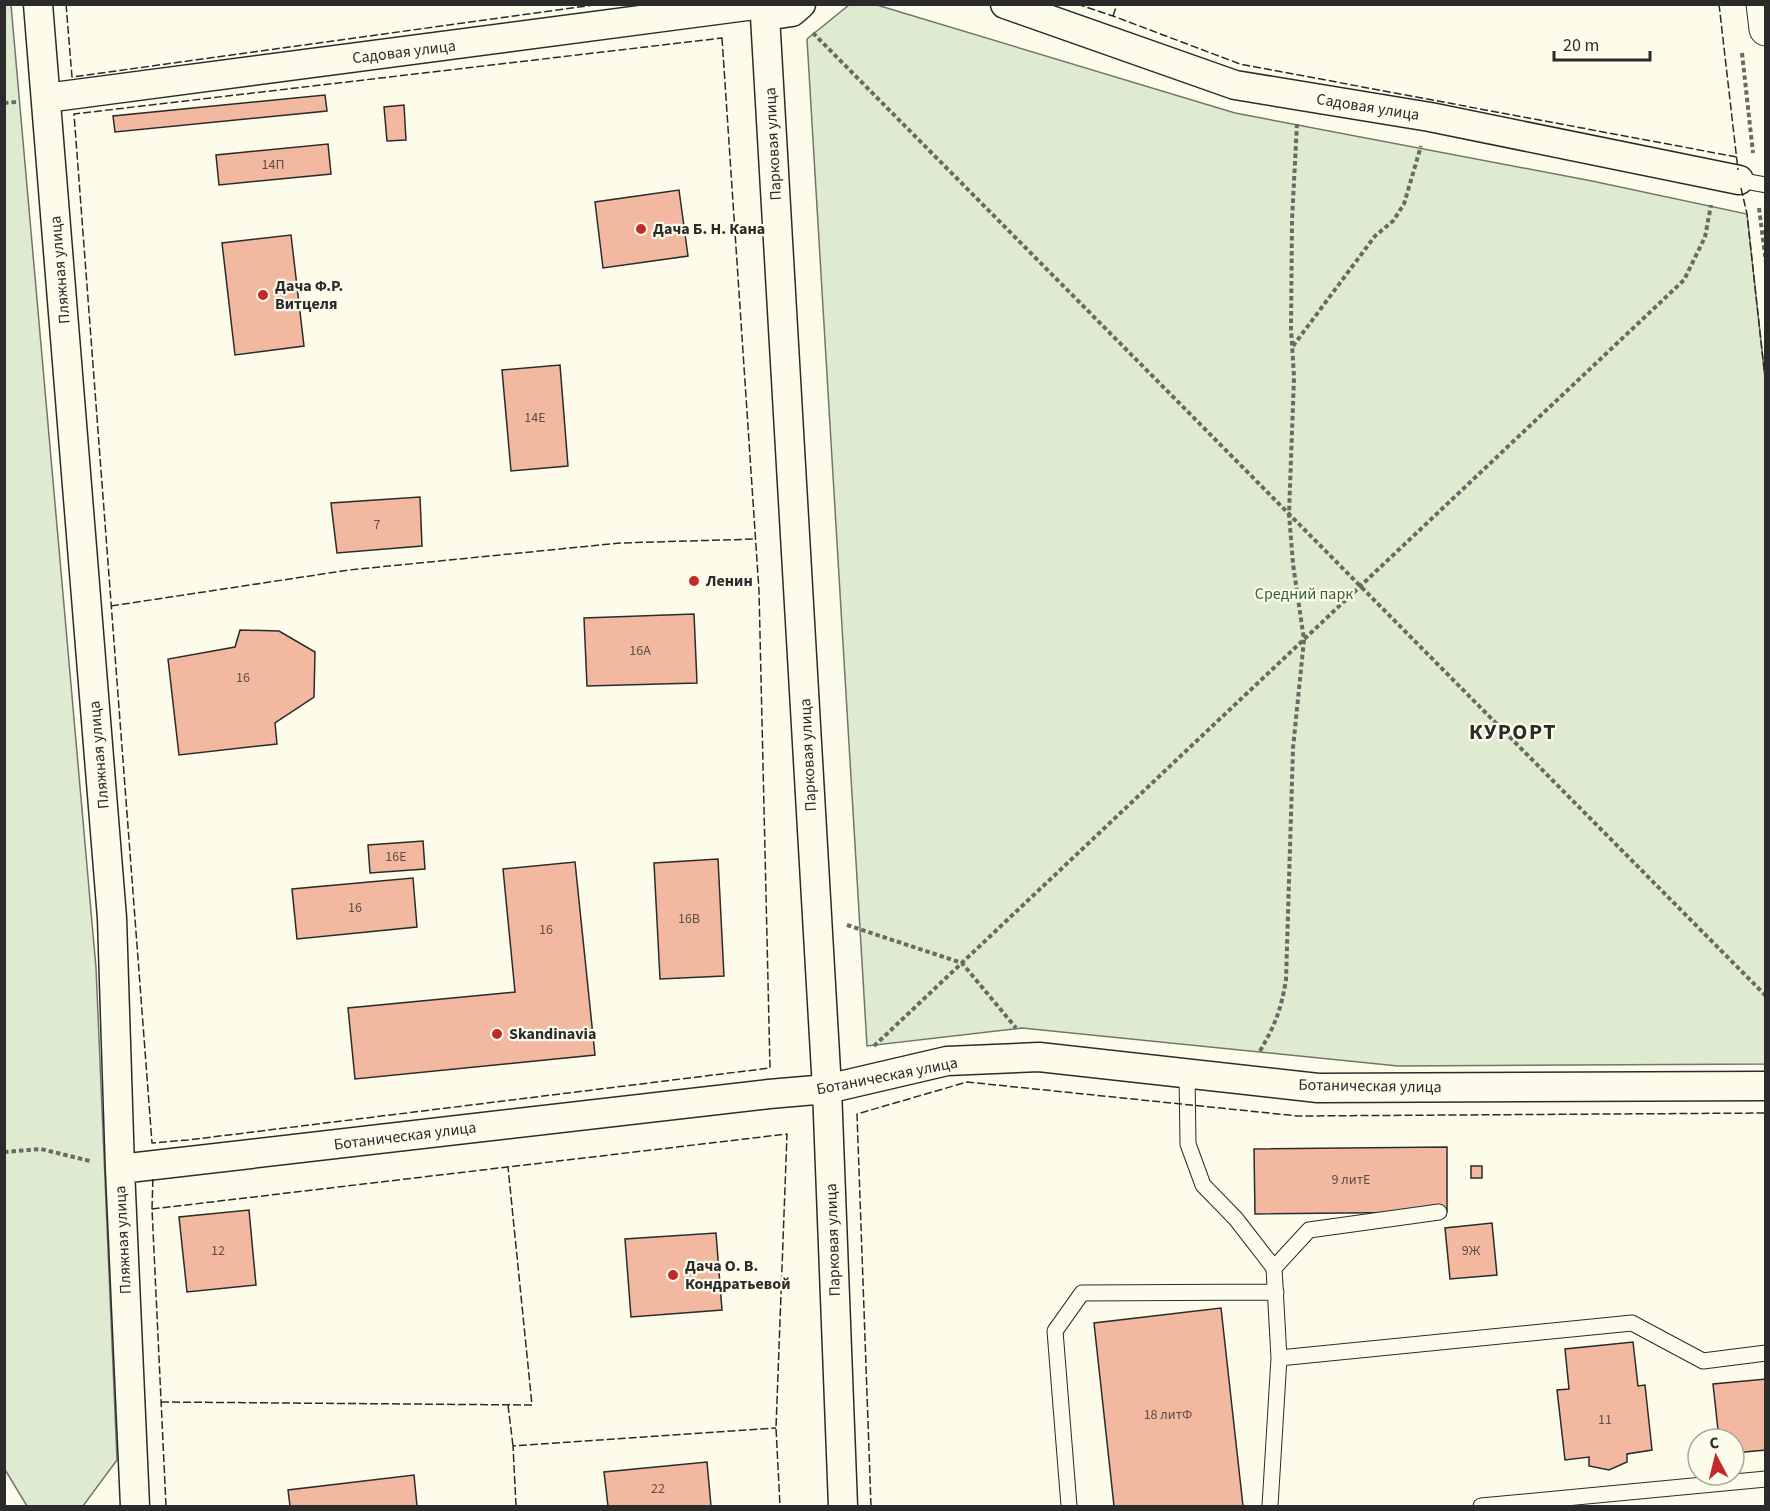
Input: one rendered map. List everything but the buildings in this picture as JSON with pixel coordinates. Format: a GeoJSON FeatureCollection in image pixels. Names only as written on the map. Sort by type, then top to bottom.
{"type":"FeatureCollection","features":[{"type":"Feature","properties":{"kind":"street","name":"Пляжная улица"},"geometry":{"type":"LineString","coordinates":[[38,4],[112,918],[120,1169],[135,1506]]}},
{"type":"Feature","properties":{"kind":"street","name":"Садовая улица"},"geometry":{"type":"LineString","coordinates":[[1005,4],[1235,85],[1430,117],[1744,181]]}},
{"type":"Feature","properties":{"kind":"street"},"geometry":{"type":"LineString","coordinates":[[1763,4],[1766,29]]}},
{"type":"Feature","properties":{"kind":"street","name":"Садовая улица"},"geometry":{"type":"LineString","coordinates":[[46,98],[776,8]]}},
{"type":"Feature","properties":{"kind":"street","name":"Парковая улица"},"geometry":{"type":"LineString","coordinates":[[776,8],[827,1089],[843,1506]]}},
{"type":"Feature","properties":{"kind":"street","name":"Ботаническая улица"},"geometry":{"type":"LineString","coordinates":[[120,1169],[827,1089],[947,1061],[1039,1057],[1318,1088],[1766,1086]]}},
{"type":"Feature","properties":{"kind":"lane"},"geometry":{"type":"LineString","coordinates":[[1186,1074],[1188,1144],[1203,1185],[1236,1219],[1274,1268],[1279,1358],[1270,1506]]}},
{"type":"Feature","properties":{"kind":"lane"},"geometry":{"type":"LineString","coordinates":[[1274,1268],[1309,1230],[1439,1212]]}},
{"type":"Feature","properties":{"kind":"lane"},"geometry":{"type":"LineString","coordinates":[[1070,1506],[1055,1331],[1082,1293],[1276,1292]]}},
{"type":"Feature","properties":{"kind":"lane"},"geometry":{"type":"LineString","coordinates":[[1279,1358],[1632,1323],[1703,1361],[1766,1353]]}},
{"type":"Feature","properties":{"kind":"lane"},"geometry":{"type":"LineString","coordinates":[[1481,1506],[1766,1479]]}},
{"type":"Feature","properties":{"kind":"path"},"geometry":{"type":"LineString","coordinates":[[776,8],[1288,514],[1766,996]]}},
{"type":"Feature","properties":{"kind":"path"},"geometry":{"type":"LineString","coordinates":[[1742,52],[1744,181],[1766,263]]}},
{"type":"Feature","properties":{"kind":"path"},"geometry":{"type":"LineString","coordinates":[[1242,1080],[1274,1026],[1282,1004],[1286,980],[1293,748],[1304,640],[1288,514],[1294,377],[1292,220],[1299,96]]}},
{"type":"Feature","properties":{"kind":"path"},"geometry":{"type":"LineString","coordinates":[[1292,346],[1375,236],[1393,221],[1404,204],[1430,117]]}},
{"type":"Feature","properties":{"kind":"path"},"geometry":{"type":"LineString","coordinates":[[869,1050],[1684,280],[1705,237],[1744,181]]}},
{"type":"Feature","properties":{"kind":"path"},"geometry":{"type":"LineString","coordinates":[[817,915],[962,963],[1039,1057]]}},
{"type":"Feature","properties":{"kind":"path"},"geometry":{"type":"LineString","coordinates":[[4,1152],[41,1149],[120,1169]]}},
{"type":"Feature","properties":{"kind":"green space"},"geometry":{"type":"Polygon","coordinates":[[[4,5],[11,5],[96,968],[117,1460],[83,1506],[27,1506],[4,1468],[4,5]]]}},
{"type":"Feature","properties":{"kind":"green space","name":"Средний парк"},"geometry":{"type":"Polygon","coordinates":[[[849,5],[877,5],[1235,113],[1592,181],[1747,214],[1766,387],[1765,1064],[1398,1066],[1022,1028],[867,1046],[807,39],[849,5]]]}},
{"type":"Feature","properties":{"kind":"fence"},"geometry":{"type":"LineString","coordinates":[[66,4],[72,77],[601,4]]}},
{"type":"Feature","properties":{"kind":"fence"},"geometry":{"type":"LineString","coordinates":[[1077,4],[1240,64],[1737,157]]}},
{"type":"Feature","properties":{"kind":"fence"},"geometry":{"type":"LineString","coordinates":[[1113,16],[1117,4]]}},
{"type":"Feature","properties":{"kind":"fence"},"geometry":{"type":"LineString","coordinates":[[1719,4],[1738,170]]}},
{"type":"Feature","properties":{"kind":"fence"},"geometry":{"type":"LineString","coordinates":[[722,38],[759,591],[770,1068],[152,1143],[74,114],[722,38]]}},
{"type":"Feature","properties":{"kind":"fence"},"geometry":{"type":"LineString","coordinates":[[1741,188],[1747,214],[1766,387]]}},
{"type":"Feature","properties":{"kind":"fence"},"geometry":{"type":"LineString","coordinates":[[111,606],[349,570],[620,543],[756,539]]}},
{"type":"Feature","properties":{"kind":"fence"},"geometry":{"type":"LineString","coordinates":[[871,1506],[857,1114],[967,1082],[1298,1116],[1766,1113]]}},
{"type":"Feature","properties":{"kind":"fence"},"geometry":{"type":"LineString","coordinates":[[166,1506],[152,1209],[787,1134],[776,1428],[780,1506]]}},
{"type":"Feature","properties":{"kind":"fence"},"geometry":{"type":"LineString","coordinates":[[161,1402],[532,1405],[508,1167]]}},
{"type":"Feature","properties":{"kind":"fence"},"geometry":{"type":"LineString","coordinates":[[152,1209],[153,1176]]}},
{"type":"Feature","properties":{"kind":"fence"},"geometry":{"type":"LineString","coordinates":[[508,1405],[513,1446]]}},
{"type":"Feature","properties":{"kind":"fence"},"geometry":{"type":"LineString","coordinates":[[516,1506],[513,1446],[776,1428]]}},
{"type":"Feature","properties":{"kind":"place","name":"Дача Б. Н. Кана"},"geometry":{"type":"Point","coordinates":[641,229]}},
{"type":"Feature","properties":{"kind":"place","name":"Дача Ф.Р. Витцеля"},"geometry":{"type":"Point","coordinates":[263,295]}},
{"type":"Feature","properties":{"kind":"place","name":"Ленин"},"geometry":{"type":"Point","coordinates":[694,581]}},
{"type":"Feature","properties":{"kind":"place","name":"Skandinavia"},"geometry":{"type":"Point","coordinates":[497,1034]}},
{"type":"Feature","properties":{"kind":"place","name":"Дача О. В. Кондратьевой"},"geometry":{"type":"Point","coordinates":[673,1275]}},
{"type":"Feature","properties":{"kind":"district","name":"КУРОРТ"},"geometry":{"type":"Point","coordinates":[1513,732]}}]}
